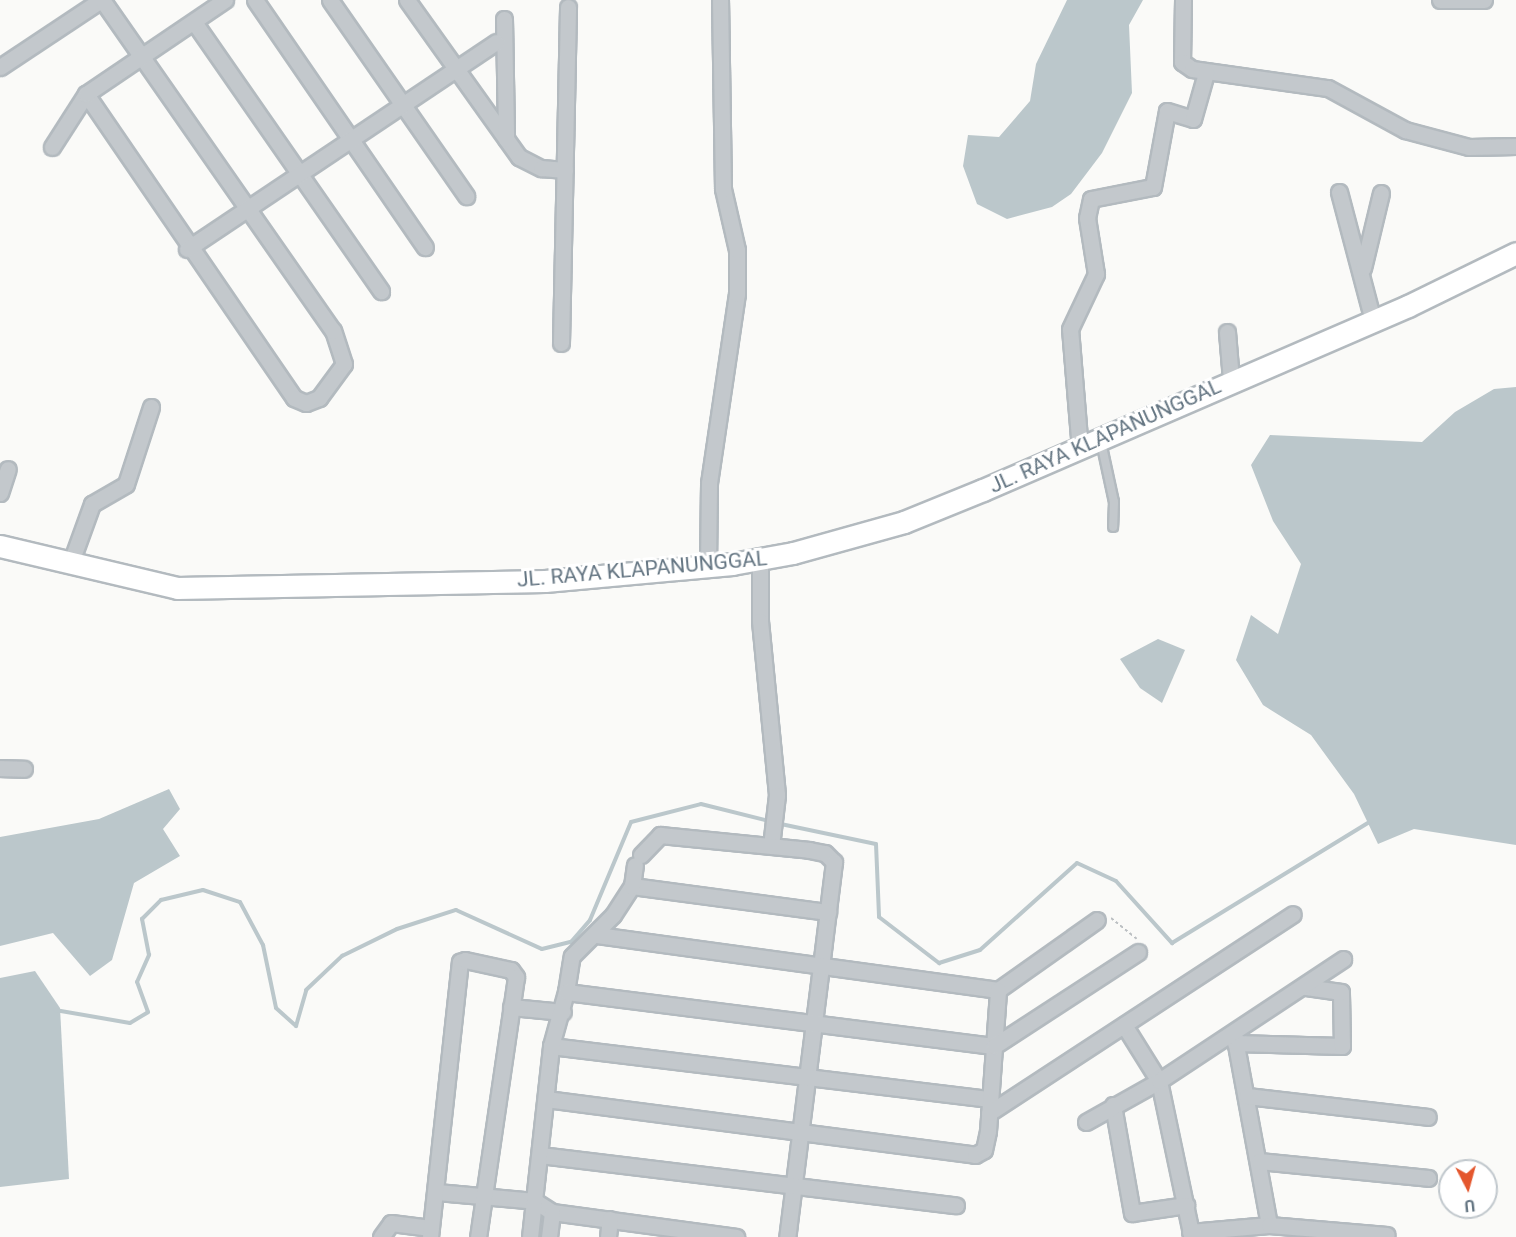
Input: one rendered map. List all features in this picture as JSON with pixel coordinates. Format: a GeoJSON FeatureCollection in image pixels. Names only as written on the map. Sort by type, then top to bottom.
{"type":"FeatureCollection","features":[{"type":"Feature","properties":{"kind":"street"},"geometry":{"type":"LineString","coordinates":[[0,67],[101,0],[343,351],[340,376],[319,398],[306,403],[294,398],[187,249],[86,94]]}},
{"type":"Feature","properties":{"kind":"street"},"geometry":{"type":"LineString","coordinates":[[52,147],[86,94],[225,0]]}},
{"type":"Feature","properties":{"kind":"street"},"geometry":{"type":"LineString","coordinates":[[255,0],[425,247]]}},
{"type":"Feature","properties":{"kind":"street"},"geometry":{"type":"LineString","coordinates":[[330,0],[466,196]]}},
{"type":"Feature","properties":{"kind":"street"},"geometry":{"type":"LineString","coordinates":[[407,0],[455,70],[506,139],[527,163],[565,170]]}},
{"type":"Feature","properties":{"kind":"street"},"geometry":{"type":"LineString","coordinates":[[708,567],[709,483],[737,294],[737,250],[723,189],[720,0]]}},
{"type":"Feature","properties":{"kind":"street"},"geometry":{"type":"LineString","coordinates":[[1183,0],[1182,62],[1206,73],[1328,88],[1405,130],[1469,147],[1516,146]]}},
{"type":"Feature","properties":{"kind":"street"},"geometry":{"type":"LineString","coordinates":[[1440,0],[1484,0]]}},
{"type":"Feature","properties":{"kind":"street"},"geometry":{"type":"LineString","coordinates":[[561,343],[568,7]]}},
{"type":"Feature","properties":{"kind":"street"},"geometry":{"type":"LineString","coordinates":[[504,19],[506,139]]}},
{"type":"Feature","properties":{"kind":"street"},"geometry":{"type":"LineString","coordinates":[[194,22],[303,174],[381,291]]}},
{"type":"Feature","properties":{"kind":"street"},"geometry":{"type":"LineString","coordinates":[[187,249],[406,107],[496,42]]}},
{"type":"Feature","properties":{"kind":"street"},"geometry":{"type":"LineString","coordinates":[[1080,450],[1070,329],[1096,274],[1087,218],[1091,199],[1153,188],[1167,111],[1192,118],[1206,73]]}},
{"type":"Feature","properties":{"kind":"street"},"geometry":{"type":"LineString","coordinates":[[1339,192],[1346,236],[1363,268],[1373,321]]}},
{"type":"Feature","properties":{"kind":"street"},"geometry":{"type":"LineString","coordinates":[[1363,268],[1381,193]]}},
{"type":"Feature","properties":{"kind":"street","name":"JL. RAYA KLAPANUNGGAL"},"geometry":{"type":"LineString","coordinates":[[0,546],[177,588],[545,581],[708,567],[760,559],[904,522],[1080,450],[1101,438],[1231,380],[1373,321],[1516,253]]}},
{"type":"Feature","properties":{"kind":"street"},"geometry":{"type":"LineString","coordinates":[[1227,332],[1231,380]]}},
{"type":"Feature","properties":{"kind":"street"},"geometry":{"type":"LineString","coordinates":[[71,562],[92,504],[126,484],[151,407]]}},
{"type":"Feature","properties":{"kind":"street"},"geometry":{"type":"LineString","coordinates":[[0,493],[8,469]]}},
{"type":"Feature","properties":{"kind":"street"},"geometry":{"type":"LineString","coordinates":[[760,559],[760,621],[777,795],[772,840]]}},
{"type":"Feature","properties":{"kind":"street"},"geometry":{"type":"LineString","coordinates":[[0,768],[24,769]]}},
{"type":"Feature","properties":{"kind":"street"},"geometry":{"type":"LineString","coordinates":[[530,1237],[551,1046],[563,1012],[572,956],[597,935],[632,886],[638,860],[660,835],[772,840],[830,856],[835,872],[811,1024],[806,1079],[791,1184],[787,1237]]}},
{"type":"Feature","properties":{"kind":"street"},"geometry":{"type":"LineString","coordinates":[[632,886],[828,912]]}},
{"type":"Feature","properties":{"kind":"street"},"geometry":{"type":"LineString","coordinates":[[551,1046],[806,1079],[988,1106],[1124,1025],[1293,914]]}},
{"type":"Feature","properties":{"kind":"street"},"geometry":{"type":"LineString","coordinates":[[597,935],[998,990],[1097,920]]}},
{"type":"Feature","properties":{"kind":"street"},"geometry":{"type":"LineString","coordinates":[[566,992],[994,1046],[1138,952]]}},
{"type":"Feature","properties":{"kind":"street"},"geometry":{"type":"LineString","coordinates":[[1086,1122],[1234,1037],[1343,959]]}},
{"type":"Feature","properties":{"kind":"street"},"geometry":{"type":"LineString","coordinates":[[381,1237],[391,1223],[431,1233],[460,962],[516,973],[478,1237]]}},
{"type":"Feature","properties":{"kind":"street"},"geometry":{"type":"LineString","coordinates":[[1234,1037],[1342,1046],[1341,992],[1304,987]]}},
{"type":"Feature","properties":{"kind":"street"},"geometry":{"type":"LineString","coordinates":[[546,1100],[975,1155],[984,1150],[998,990]]}},
{"type":"Feature","properties":{"kind":"street"},"geometry":{"type":"LineString","coordinates":[[511,1007],[563,1012]]}},
{"type":"Feature","properties":{"kind":"street"},"geometry":{"type":"LineString","coordinates":[[1124,1025],[1159,1081],[1191,1234],[1269,1225],[1387,1235]]}},
{"type":"Feature","properties":{"kind":"street"},"geometry":{"type":"LineString","coordinates":[[1234,1037],[1247,1096],[1269,1225]]}},
{"type":"Feature","properties":{"kind":"street"},"geometry":{"type":"LineString","coordinates":[[1247,1096],[1428,1117]]}},
{"type":"Feature","properties":{"kind":"street"},"geometry":{"type":"LineString","coordinates":[[1113,1105],[1132,1213],[1186,1205]]}},
{"type":"Feature","properties":{"kind":"street"},"geometry":{"type":"LineString","coordinates":[[540,1155],[956,1205]]}},
{"type":"Feature","properties":{"kind":"street"},"geometry":{"type":"LineString","coordinates":[[1259,1161],[1428,1178]]}},
{"type":"Feature","properties":{"kind":"street"},"geometry":{"type":"LineString","coordinates":[[437,1192],[535,1201],[552,1212],[736,1237]]}},
{"type":"Feature","properties":{"kind":"street"},"geometry":{"type":"LineString","coordinates":[[549,1237],[552,1212]]}},
{"type":"Feature","properties":{"kind":"street"},"geometry":{"type":"LineString","coordinates":[[608,1237],[610,1219]]}},
{"type":"Feature","properties":{"kind":"lane"},"geometry":{"type":"LineString","coordinates":[[1101,438],[1114,502],[1113,527]]}},
{"type":"Feature","properties":{"kind":"path"},"geometry":{"type":"LineString","coordinates":[[1097,920],[1118,922],[1137,939],[1138,952]]}},
{"type":"Feature","properties":{"kind":"shaded area"},"geometry":{"type":"Polygon","coordinates":[[[1067,0],[1143,0],[1129,25],[1132,93],[1102,153],[1071,194],[1052,207],[1007,219],[977,204],[963,166],[968,135],[999,137],[1030,101],[1036,64],[1067,0]]]}},
{"type":"Feature","properties":{"kind":"shaded area"},"geometry":{"type":"Polygon","coordinates":[[[1516,387],[1516,845],[1414,829],[1378,844],[1354,794],[1311,735],[1263,705],[1236,660],[1251,615],[1278,634],[1301,564],[1273,521],[1251,465],[1270,435],[1422,442],[1455,412],[1494,389],[1516,387]]]}},
{"type":"Feature","properties":{"kind":"shaded area"},"geometry":{"type":"Polygon","coordinates":[[[1158,639],[1185,650],[1162,703],[1140,688],[1120,659],[1158,639]]]}},
{"type":"Feature","properties":{"kind":"shaded area"},"geometry":{"type":"Polygon","coordinates":[[[169,789],[180,809],[163,829],[180,856],[134,883],[112,960],[90,976],[53,933],[0,946],[0,837],[99,819],[169,789]]]}},
{"type":"Feature","properties":{"kind":"shaded area"},"geometry":{"type":"Polygon","coordinates":[[[35,971],[60,1008],[69,1179],[0,1187],[0,978],[35,971]]]}},
{"type":"Feature","properties":{"kind":"waterway"},"geometry":{"type":"LineString","coordinates":[[55,1010],[130,1023],[148,1012],[137,982],[149,955],[142,919],[161,900],[203,890],[240,902],[263,945],[276,1008],[296,1026],[306,990],[342,956],[397,929],[456,910],[542,949],[571,942],[590,920],[631,822],[701,804],[769,821]]}},
{"type":"Feature","properties":{"kind":"waterway"},"geometry":{"type":"LineString","coordinates":[[776,823],[876,844],[879,917],[939,963],[980,950],[1077,863],[1116,881],[1172,943],[1371,821]]}}]}
